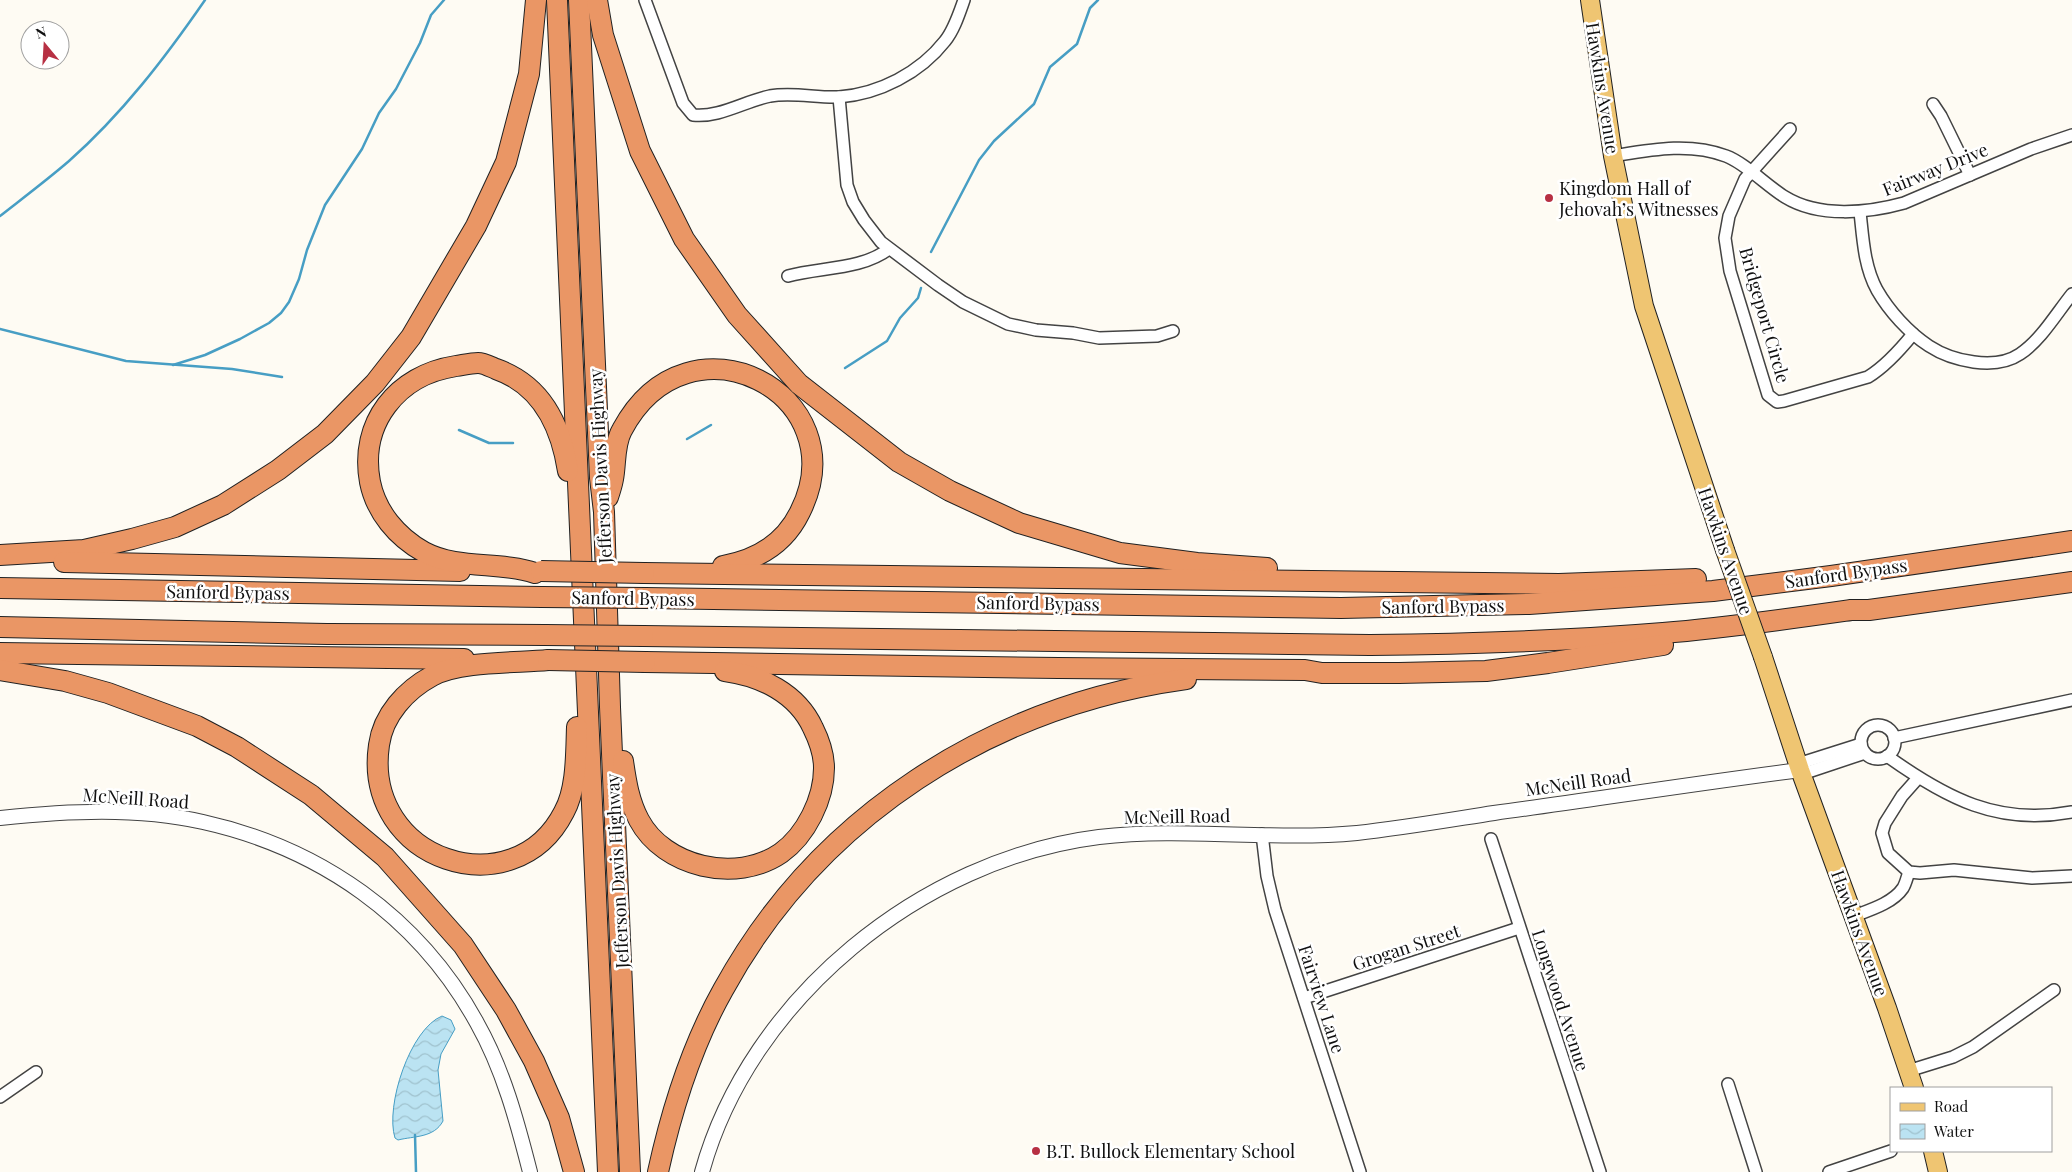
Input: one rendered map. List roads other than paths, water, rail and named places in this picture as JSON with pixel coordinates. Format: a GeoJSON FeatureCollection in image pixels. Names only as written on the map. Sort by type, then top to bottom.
{"type":"FeatureCollection","features":[{"type":"Feature","properties":{"kind":"highway"},"geometry":{"type":"LineString","coordinates":[[0,555],[84,550],[175,527],[223,505],[278,470],[325,434],[375,383],[410,337],[476,226],[506,162],[529,74],[536,0]]}},
{"type":"Feature","properties":{"kind":"highway","name":"Jefferson Davis Highway"},"geometry":{"type":"LineString","coordinates":[[557,0],[608,1172]]}},
{"type":"Feature","properties":{"kind":"highway","name":"Jefferson Davis Highway"},"geometry":{"type":"LineString","coordinates":[[579,0],[600,478],[604,512],[610,707],[630,1172]]}},
{"type":"Feature","properties":{"kind":"highway"},"geometry":{"type":"LineString","coordinates":[[597,0],[603,35],[640,151],[684,239],[737,315],[799,384],[899,462],[950,491],[1019,523],[1120,553],[1197,563],[1407,578],[1421,582]]}},
{"type":"Feature","properties":{"kind":"highway"},"geometry":{"type":"LineString","coordinates":[[538,572],[518,568],[478,566],[452,561],[425,552],[394,530],[382,513],[372,491],[368,470],[368,451],[377,420],[394,395],[417,378],[445,368],[479,363],[512,374],[532,390],[548,411],[559,432],[570,484],[579,509]]}},
{"type":"Feature","properties":{"kind":"highway"},"geometry":{"type":"LineString","coordinates":[[604,512],[613,479],[620,432],[630,416],[650,392],[672,379],[691,371],[715,368],[736,371],[754,377],[770,386],[784,398],[795,412],[804,426],[810,443],[811,483],[805,503],[787,534],[755,558],[725,566],[644,572]]}},
{"type":"Feature","properties":{"kind":"highway","name":"Sanford Bypass"},"geometry":{"type":"LineString","coordinates":[[0,588],[1341,608],[1455,606],[1538,604],[1713,591],[2072,542]]}},
{"type":"Feature","properties":{"kind":"highway"},"geometry":{"type":"LineString","coordinates":[[0,562],[324,566],[538,572],[1559,584],[1702,579],[1930,562]]}},
{"type":"Feature","properties":{"kind":"highway"},"geometry":{"type":"LineString","coordinates":[[0,626],[327,634],[545,634],[1370,645],[1466,644],[1662,633],[1742,626],[2072,582]]}},
{"type":"Feature","properties":{"kind":"highway"},"geometry":{"type":"LineString","coordinates":[[0,653],[1305,670],[1322,672],[1486,671],[1849,618],[1869,610]]}},
{"type":"Feature","properties":{"kind":"highway"},"geometry":{"type":"LineString","coordinates":[[548,660],[463,667],[433,675],[405,695],[389,716],[380,736],[376,763],[378,785],[386,808],[398,827],[424,850],[443,859],[461,864],[492,863],[523,855],[544,839],[566,811],[576,766],[578,717],[587,683]]}},
{"type":"Feature","properties":{"kind":"highway"},"geometry":{"type":"LineString","coordinates":[[610,707],[618,730],[629,795],[639,820],[650,835],[668,852],[692,864],[724,869],[755,864],[781,853],[800,835],[814,812],[821,789],[824,768],[820,743],[810,720],[792,699],[769,682],[741,673],[708,668],[670,666],[650,662]]}},
{"type":"Feature","properties":{"kind":"highway"},"geometry":{"type":"LineString","coordinates":[[0,670],[64,681],[108,693],[197,726],[237,747],[311,795],[378,851],[422,897],[463,945],[506,1010],[534,1061],[559,1118],[574,1172]]}},
{"type":"Feature","properties":{"kind":"highway"},"geometry":{"type":"LineString","coordinates":[[658,1172],[681,1084],[693,1052],[723,989],[766,923],[806,874],[848,832],[893,795],[947,760],[1004,730],[1050,711],[1091,698],[1190,679],[1224,676],[1305,675],[1322,672]]}},
{"type":"Feature","properties":{"kind":"main road","name":"Hawkins Avenue"},"geometry":{"type":"LineString","coordinates":[[1590,0],[1613,156],[1644,306],[1800,769],[1914,1087]]}},
{"type":"Feature","properties":{"kind":"main road"},"geometry":{"type":"LineString","coordinates":[[1933,1152],[1938,1172]]}},
{"type":"Feature","properties":{"kind":"street"},"geometry":{"type":"LineString","coordinates":[[657,0],[646,3],[683,103],[693,115],[705,117],[771,96],[794,94],[839,96],[869,93],[901,79],[920,65],[944,41],[959,16],[964,0]]}},
{"type":"Feature","properties":{"kind":"street"},"geometry":{"type":"LineString","coordinates":[[839,96],[846,185],[853,202],[864,220],[889,249],[963,302],[1008,324],[1036,330],[1073,333],[1099,338],[1157,336],[1173,331]]}},
{"type":"Feature","properties":{"kind":"street"},"geometry":{"type":"LineString","coordinates":[[1933,104],[1941,116],[1970,175]]}},
{"type":"Feature","properties":{"kind":"street","name":"Bridgeport Circle"},"geometry":{"type":"LineString","coordinates":[[1790,129],[1751,172],[1738,190],[1728,216],[1725,238],[1733,280],[1765,386],[1772,399],[1777,402],[1784,401],[1868,376],[1878,371],[1900,350],[1913,334]]}},
{"type":"Feature","properties":{"kind":"street","name":"Fairway Drive"},"geometry":{"type":"LineString","coordinates":[[1613,156],[1668,147],[1708,150],[1728,156],[1787,198],[1807,206],[1834,211],[1860,212],[1904,203],[2031,149],[2072,135]]}},
{"type":"Feature","properties":{"kind":"street"},"geometry":{"type":"LineString","coordinates":[[1860,212],[1864,253],[1872,278],[1890,309],[1913,334],[1930,347],[1956,358],[1984,364],[2003,362],[2019,355],[2034,343],[2072,294]]}},
{"type":"Feature","properties":{"kind":"street"},"geometry":{"type":"LineString","coordinates":[[788,276],[862,262],[880,255],[889,249]]}},
{"type":"Feature","properties":{"kind":"street"},"geometry":{"type":"LineString","coordinates":[[1894,738],[2072,700]]}},
{"type":"Feature","properties":{"kind":"street"},"geometry":{"type":"LineString","coordinates":[[1872,727],[1887,728],[1894,738],[1894,747],[1887,756],[1876,759],[1863,748],[1864,733],[1872,727]]}},
{"type":"Feature","properties":{"kind":"street"},"geometry":{"type":"LineString","coordinates":[[1800,769],[1863,748]]}},
{"type":"Feature","properties":{"kind":"street"},"geometry":{"type":"LineString","coordinates":[[1887,756],[1918,778],[1952,797],[1985,810],[2018,815],[2072,812]]}},
{"type":"Feature","properties":{"kind":"street","name":"McNeill Road"},"geometry":{"type":"LineString","coordinates":[[702,1172],[708,1150],[732,1095],[761,1048],[796,1002],[865,936],[931,893],[973,872],[1055,845],[1097,837],[1160,832],[1356,833],[1800,769]]}},
{"type":"Feature","properties":{"kind":"street"},"geometry":{"type":"LineString","coordinates":[[1918,778],[1902,796],[1885,823],[1882,833],[1888,853],[1909,872],[1920,874],[1954,870],[2032,878],[2072,876]]}},
{"type":"Feature","properties":{"kind":"street","name":"McNeill Road"},"geometry":{"type":"LineString","coordinates":[[0,818],[44,813],[127,812],[202,822],[268,840],[323,866],[374,900],[427,949],[477,1023],[501,1073],[519,1127],[530,1172]]}},
{"type":"Feature","properties":{"kind":"street","name":"Fairview Lane"},"geometry":{"type":"LineString","coordinates":[[1262,834],[1267,876],[1275,910],[1360,1172]]}},
{"type":"Feature","properties":{"kind":"street","name":"Longwood Avenue"},"geometry":{"type":"LineString","coordinates":[[1490,839],[1600,1172]]}},
{"type":"Feature","properties":{"kind":"street"},"geometry":{"type":"LineString","coordinates":[[1854,916],[1877,907],[1895,896],[1903,888],[1909,872]]}},
{"type":"Feature","properties":{"kind":"street","name":"Grogan Street"},"geometry":{"type":"LineString","coordinates":[[1304,998],[1519,928]]}},
{"type":"Feature","properties":{"kind":"street"},"geometry":{"type":"LineString","coordinates":[[1908,1071],[1953,1057],[1973,1047],[2054,990]]}},
{"type":"Feature","properties":{"kind":"street"},"geometry":{"type":"LineString","coordinates":[[0,1096],[36,1072]]}},
{"type":"Feature","properties":{"kind":"street"},"geometry":{"type":"LineString","coordinates":[[1728,1084],[1756,1172]]}},
{"type":"Feature","properties":{"kind":"street"},"geometry":{"type":"LineString","coordinates":[[1829,1172],[1890,1151]]}},
{"type":"Feature","properties":{"kind":"water"},"geometry":{"type":"Polygon","coordinates":[[[442,1016],[451,1020],[455,1029],[441,1054],[438,1070],[443,1121],[434,1131],[417,1137],[398,1140],[395,1138],[393,1124],[394,1107],[403,1070],[410,1052],[420,1036],[430,1024],[442,1016]]]}},
{"type":"Feature","properties":{"kind":"waterway"},"geometry":{"type":"LineString","coordinates":[[0,216],[69,161],[107,124],[142,85],[205,0]]}},
{"type":"Feature","properties":{"kind":"waterway"},"geometry":{"type":"LineString","coordinates":[[173,365],[205,355],[240,339],[269,323],[281,313],[289,302],[299,279],[307,250],[325,205],[362,149],[379,113],[396,89],[420,43],[431,15],[444,0]]}},
{"type":"Feature","properties":{"kind":"waterway"},"geometry":{"type":"LineString","coordinates":[[931,252],[979,160],[994,141],[1034,104],[1050,67],[1077,44],[1090,8],[1098,0]]}},
{"type":"Feature","properties":{"kind":"waterway"},"geometry":{"type":"LineString","coordinates":[[845,368],[887,341],[900,318],[918,298],[921,288]]}},
{"type":"Feature","properties":{"kind":"waterway"},"geometry":{"type":"LineString","coordinates":[[0,329],[126,361],[232,369],[282,377]]}},
{"type":"Feature","properties":{"kind":"waterway"},"geometry":{"type":"LineString","coordinates":[[687,439],[711,425]]}},
{"type":"Feature","properties":{"kind":"waterway"},"geometry":{"type":"LineString","coordinates":[[459,430],[489,443],[513,443]]}},
{"type":"Feature","properties":{"kind":"waterway"},"geometry":{"type":"LineString","coordinates":[[415,1135],[416,1172]]}},
{"type":"Feature","properties":{"kind":"place","name":"Kingdom Hall of Jehovah’s Witnesses"},"geometry":{"type":"Point","coordinates":[1549,198]}},
{"type":"Feature","properties":{"kind":"place","name":"B.T. Bullock Elementary School"},"geometry":{"type":"Point","coordinates":[1036,1151]}}]}
